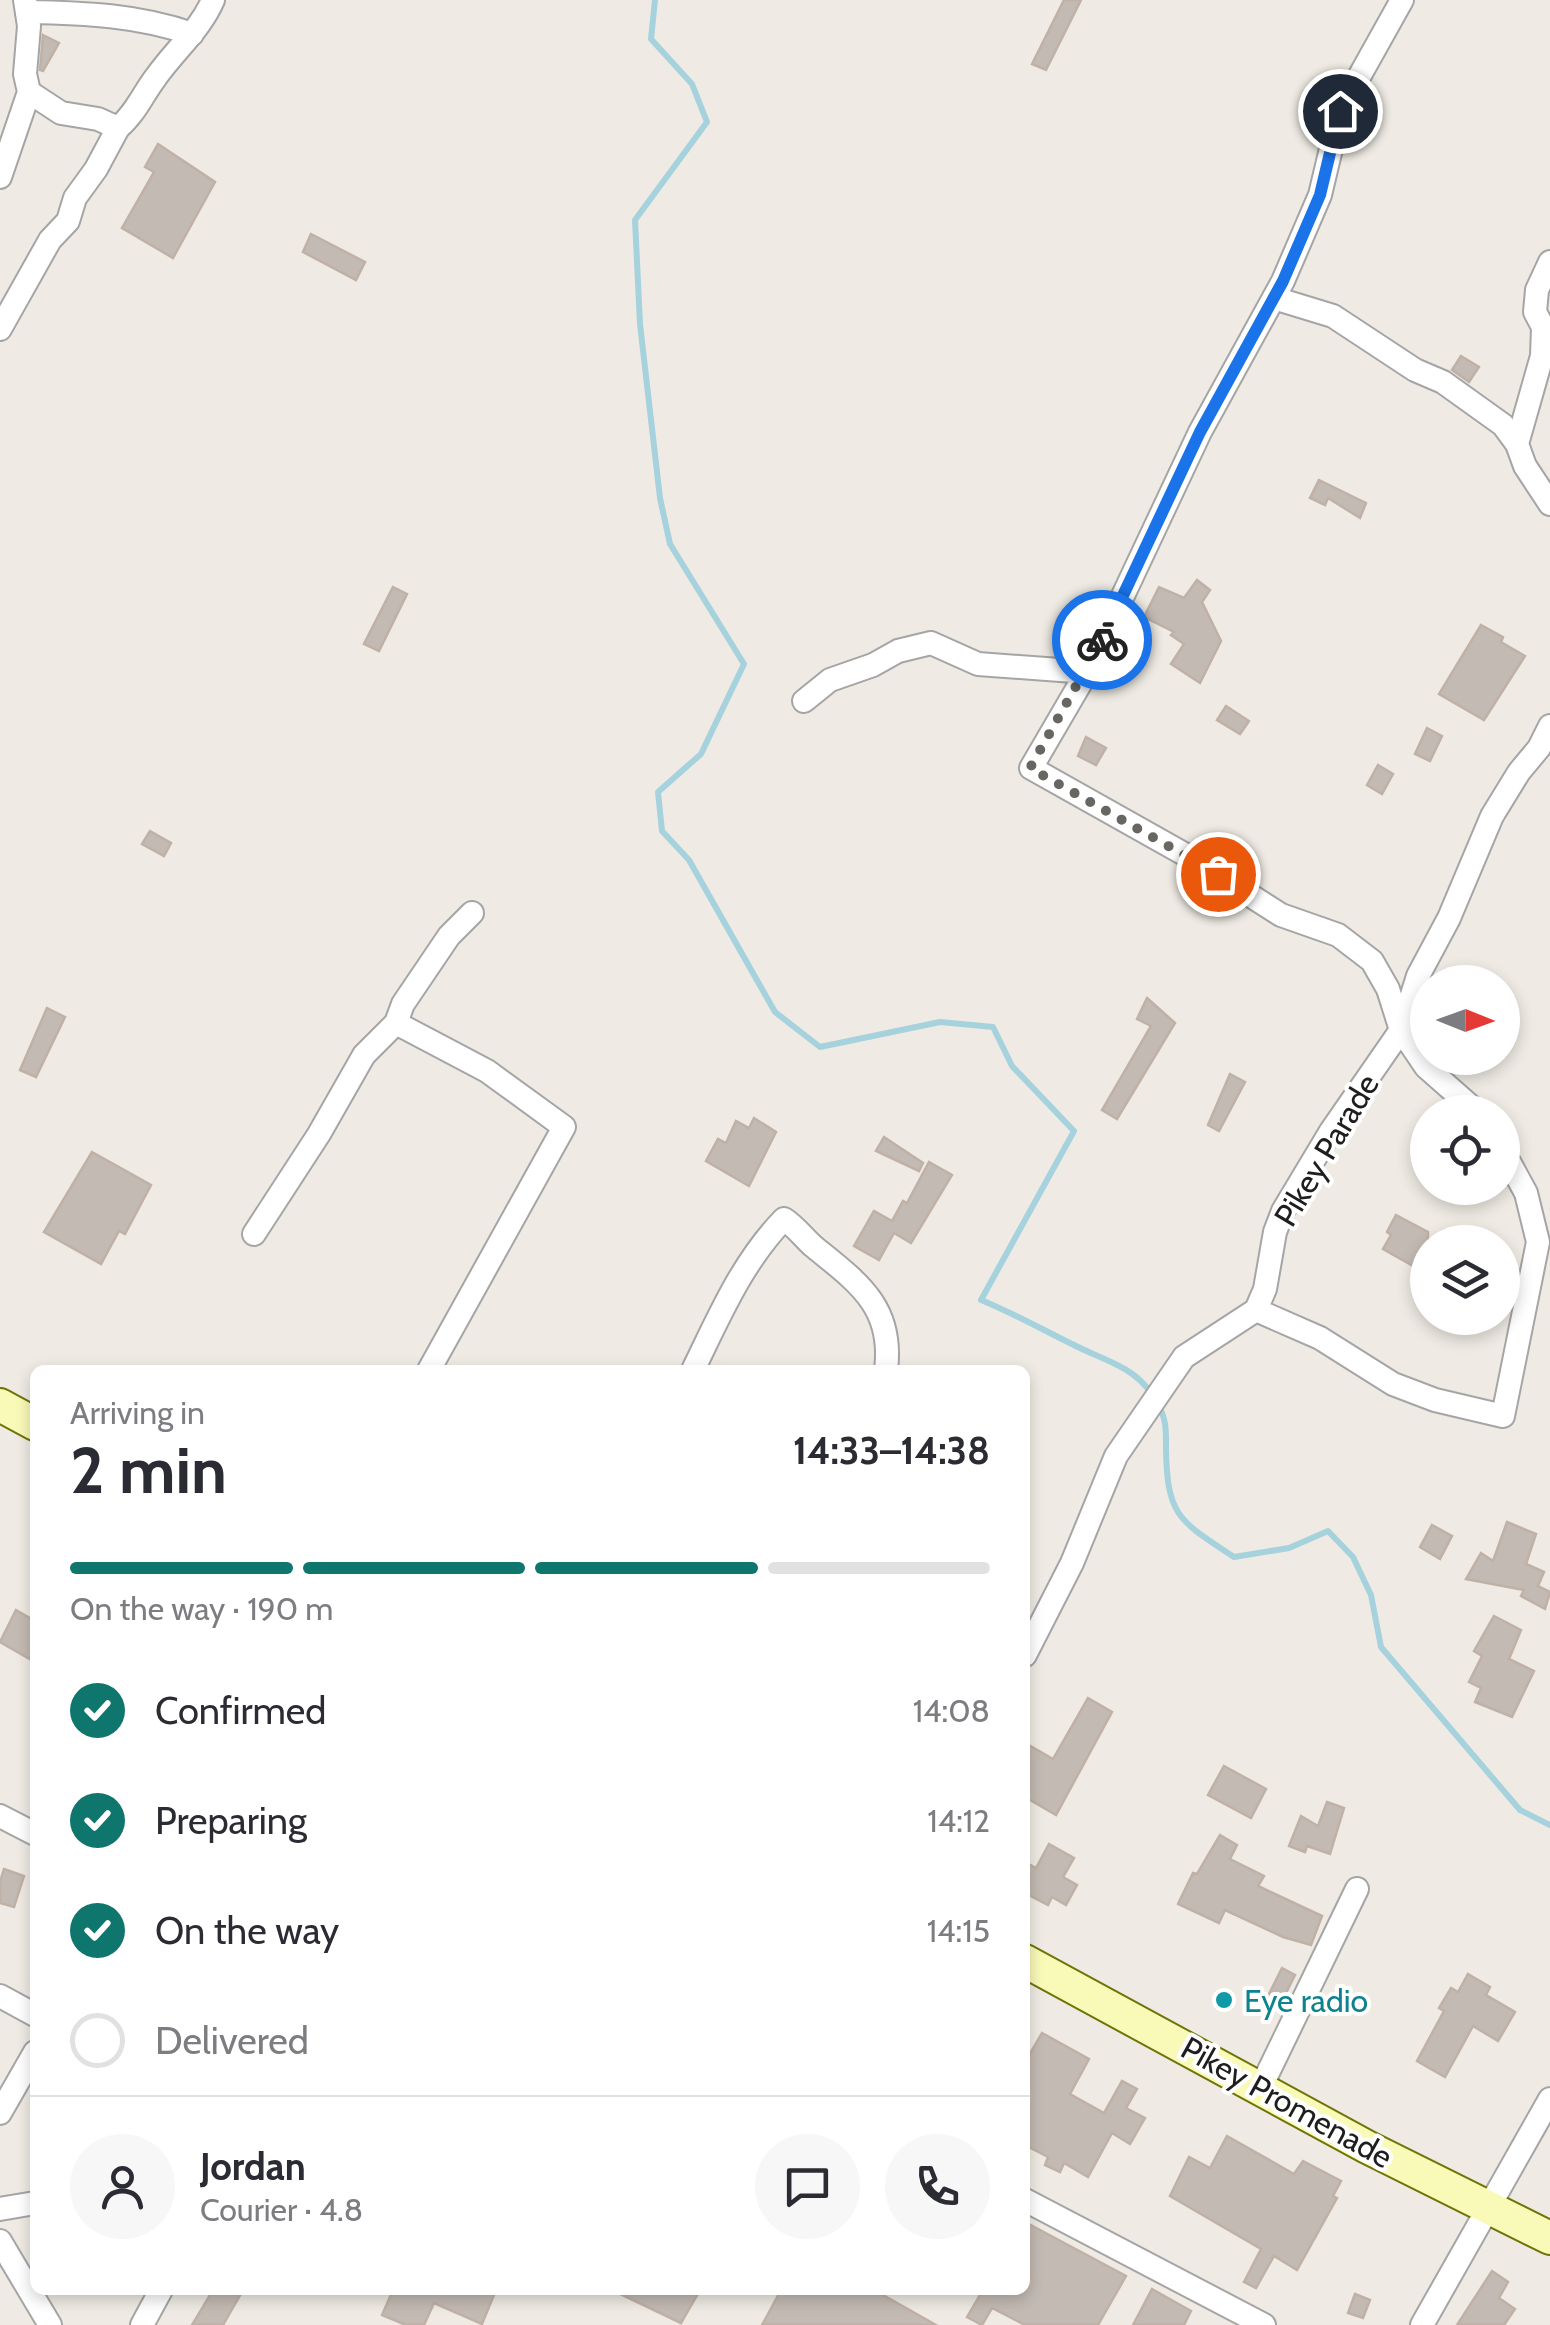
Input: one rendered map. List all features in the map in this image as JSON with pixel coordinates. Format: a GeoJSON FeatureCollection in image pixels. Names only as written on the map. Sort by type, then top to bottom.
{"type":"FeatureCollection","features":[{"type":"Feature","properties":{"kind":"street"},"geometry":{"type":"LineString","coordinates":[[0,329],[50,240],[68,221],[75,198],[118,128],[129,120],[154,78],[204,21],[213,0]]}},
{"type":"Feature","properties":{"kind":"street"},"geometry":{"type":"LineString","coordinates":[[1402,0],[1340,111],[1320,195],[1274,298],[1200,432],[1087,672],[1030,768],[1193,859],[1281,916],[1338,934],[1372,961],[1381,974],[1402,1030],[1426,1067],[1458,1095]]}},
{"type":"Feature","properties":{"kind":"street"},"geometry":{"type":"LineString","coordinates":[[0,177],[30,92],[25,74],[29,26],[26,6],[158,22],[192,34]]}},
{"type":"Feature","properties":{"kind":"street"},"geometry":{"type":"LineString","coordinates":[[30,92],[61,113],[98,118],[118,128]]}},
{"type":"Feature","properties":{"kind":"street"},"geometry":{"type":"LineString","coordinates":[[1517,444],[1542,356],[1543,327],[1536,312],[1538,290],[1550,262]]}},
{"type":"Feature","properties":{"kind":"street"},"geometry":{"type":"LineString","coordinates":[[1274,298],[1333,316],[1415,370],[1443,382],[1503,425],[1550,504]]}},
{"type":"Feature","properties":{"kind":"street"},"geometry":{"type":"LineString","coordinates":[[804,701],[830,680],[874,665],[898,651],[931,643],[978,664],[1087,672]]}},
{"type":"Feature","properties":{"kind":"street","name":"Pikey Parade"},"geometry":{"type":"LineString","coordinates":[[1256,1310],[1284,1211],[1350,1101],[1402,1030],[1418,976],[1449,918],[1492,816],[1550,726]]}},
{"type":"Feature","properties":{"kind":"street"},"geometry":{"type":"LineString","coordinates":[[254,1234],[319,1134],[364,1055],[396,1023],[403,1004],[449,936],[472,913]]}},
{"type":"Feature","properties":{"kind":"street"},"geometry":{"type":"LineString","coordinates":[[396,1023],[487,1071],[564,1127],[432,1365]]}},
{"type":"Feature","properties":{"kind":"street"},"geometry":{"type":"LineString","coordinates":[[1030,1645],[1072,1563],[1116,1456],[1184,1357],[1256,1310],[1320,1338],[1392,1384],[1435,1400],[1503,1416],[1538,1242],[1520,1181]]}},
{"type":"Feature","properties":{"kind":"street"},"geometry":{"type":"LineString","coordinates":[[695,1365],[731,1290],[784,1219],[846,1271],[873,1300],[885,1332],[886,1365]]}},
{"type":"Feature","properties":{"kind":"street"},"geometry":{"type":"LineString","coordinates":[[0,1405],[30,1421]]}},
{"type":"Feature","properties":{"kind":"street"},"geometry":{"type":"LineString","coordinates":[[0,1816],[30,1831]]}},
{"type":"Feature","properties":{"kind":"street"},"geometry":{"type":"LineString","coordinates":[[1261,2087],[1357,1888]]}},
{"type":"Feature","properties":{"kind":"street","name":"Pikey Promenade"},"geometry":{"type":"LineString","coordinates":[[1030,1965],[1366,2146],[1550,2238]]}},
{"type":"Feature","properties":{"kind":"street"},"geometry":{"type":"LineString","coordinates":[[0,1996],[30,2012]]}},
{"type":"Feature","properties":{"kind":"street"},"geometry":{"type":"LineString","coordinates":[[0,2113],[30,2061]]}},
{"type":"Feature","properties":{"kind":"street"},"geometry":{"type":"LineString","coordinates":[[1422,2325],[1550,2099]]}},
{"type":"Feature","properties":{"kind":"street"},"geometry":{"type":"LineString","coordinates":[[1030,2203],[1264,2325]]}},
{"type":"Feature","properties":{"kind":"street"},"geometry":{"type":"LineString","coordinates":[[0,2209],[30,2204]]}},
{"type":"Feature","properties":{"kind":"street"},"geometry":{"type":"LineString","coordinates":[[0,2241],[30,2291]]}},
{"type":"Feature","properties":{"kind":"street"},"geometry":{"type":"LineString","coordinates":[[32,2295],[50,2325]]}},
{"type":"Feature","properties":{"kind":"street"},"geometry":{"type":"LineString","coordinates":[[142,2325],[157,2295]]}},
{"type":"Feature","properties":{"kind":"building"},"geometry":{"type":"Polygon","coordinates":[[[1064,0],[1081,0],[1046,70],[1032,64],[1064,0]]]}},
{"type":"Feature","properties":{"kind":"building"},"geometry":{"type":"Polygon","coordinates":[[[43,35],[59,43],[43,71],[40,70],[43,35]]]}},
{"type":"Feature","properties":{"kind":"building"},"geometry":{"type":"Polygon","coordinates":[[[158,144],[215,182],[173,258],[122,228],[154,172],[145,167],[158,144]]]}},
{"type":"Feature","properties":{"kind":"building"},"geometry":{"type":"Polygon","coordinates":[[[311,234],[365,262],[356,280],[303,252],[311,234]]]}},
{"type":"Feature","properties":{"kind":"building"},"geometry":{"type":"Polygon","coordinates":[[[1461,356],[1479,367],[1469,382],[1452,370],[1461,356]]]}},
{"type":"Feature","properties":{"kind":"building"},"geometry":{"type":"Polygon","coordinates":[[[1319,480],[1366,503],[1360,518],[1328,498],[1325,505],[1310,498],[1319,480]]]}},
{"type":"Feature","properties":{"kind":"building"},"geometry":{"type":"Polygon","coordinates":[[[1197,580],[1210,590],[1202,602],[1221,641],[1200,683],[1171,664],[1184,644],[1171,635],[1174,632],[1144,617],[1159,587],[1184,598],[1197,580]]]}},
{"type":"Feature","properties":{"kind":"building"},"geometry":{"type":"Polygon","coordinates":[[[393,587],[407,594],[379,651],[364,644],[393,587]]]}},
{"type":"Feature","properties":{"kind":"building"},"geometry":{"type":"Polygon","coordinates":[[[1481,625],[1525,656],[1484,720],[1439,694],[1481,625]]]}},
{"type":"Feature","properties":{"kind":"building"},"geometry":{"type":"Polygon","coordinates":[[[1226,706],[1249,721],[1240,734],[1217,720],[1226,706]]]}},
{"type":"Feature","properties":{"kind":"building"},"geometry":{"type":"Polygon","coordinates":[[[1427,728],[1442,736],[1430,761],[1415,754],[1427,728]]]}},
{"type":"Feature","properties":{"kind":"building"},"geometry":{"type":"Polygon","coordinates":[[[1086,737],[1106,748],[1096,765],[1078,756],[1086,737]]]}},
{"type":"Feature","properties":{"kind":"building"},"geometry":{"type":"Polygon","coordinates":[[[1378,765],[1393,774],[1382,794],[1367,785],[1378,765]]]}},
{"type":"Feature","properties":{"kind":"building"},"geometry":{"type":"Polygon","coordinates":[[[150,831],[171,843],[164,856],[142,844],[150,831]]]}},
{"type":"Feature","properties":{"kind":"building"},"geometry":{"type":"Polygon","coordinates":[[[1147,998],[1175,1023],[1117,1119],[1102,1110],[1151,1026],[1137,1019],[1147,998]]]}},
{"type":"Feature","properties":{"kind":"building"},"geometry":{"type":"Polygon","coordinates":[[[47,1008],[65,1017],[36,1077],[20,1070],[47,1008]]]}},
{"type":"Feature","properties":{"kind":"building"},"geometry":{"type":"Polygon","coordinates":[[[1230,1074],[1245,1082],[1219,1131],[1208,1125],[1230,1074]]]}},
{"type":"Feature","properties":{"kind":"building"},"geometry":{"type":"Polygon","coordinates":[[[754,1118],[776,1132],[749,1186],[706,1161],[718,1139],[726,1143],[736,1121],[749,1128],[754,1118]]]}},
{"type":"Feature","properties":{"kind":"building"},"geometry":{"type":"Polygon","coordinates":[[[884,1137],[923,1163],[919,1171],[876,1151],[884,1137]]]}},
{"type":"Feature","properties":{"kind":"building"},"geometry":{"type":"Polygon","coordinates":[[[92,1152],[151,1185],[125,1234],[119,1231],[101,1264],[44,1232],[92,1152]]]}},
{"type":"Feature","properties":{"kind":"building"},"geometry":{"type":"Polygon","coordinates":[[[929,1162],[952,1175],[911,1243],[894,1233],[879,1260],[854,1246],[874,1211],[892,1221],[903,1201],[907,1203],[929,1162]]]}},
{"type":"Feature","properties":{"kind":"building"},"geometry":{"type":"Polygon","coordinates":[[[1396,1215],[1415,1225],[1410,1225],[1410,1264],[1383,1249],[1391,1235],[1387,1232],[1396,1215]]]}},
{"type":"Feature","properties":{"kind":"building"},"geometry":{"type":"Polygon","coordinates":[[[1507,1522],[1536,1534],[1526,1564],[1544,1572],[1538,1586],[1550,1592],[1545,1609],[1521,1596],[1524,1590],[1466,1579],[1481,1553],[1493,1561],[1507,1522]]]}},
{"type":"Feature","properties":{"kind":"building"},"geometry":{"type":"Polygon","coordinates":[[[1432,1525],[1452,1536],[1440,1559],[1420,1547],[1432,1525]]]}},
{"type":"Feature","properties":{"kind":"building"},"geometry":{"type":"Polygon","coordinates":[[[16,1610],[30,1618],[30,1659],[0,1642],[16,1610]]]}},
{"type":"Feature","properties":{"kind":"building"},"geometry":{"type":"Polygon","coordinates":[[[1494,1616],[1521,1630],[1509,1659],[1534,1671],[1512,1717],[1475,1702],[1481,1688],[1469,1682],[1482,1656],[1474,1651],[1494,1616]]]}},
{"type":"Feature","properties":{"kind":"building"},"geometry":{"type":"Polygon","coordinates":[[[1088,1698],[1112,1712],[1056,1815],[1030,1800],[1030,1746],[1053,1759],[1088,1698]]]}},
{"type":"Feature","properties":{"kind":"building"},"geometry":{"type":"Polygon","coordinates":[[[1224,1766],[1266,1789],[1251,1818],[1208,1795],[1224,1766]]]}},
{"type":"Feature","properties":{"kind":"building"},"geometry":{"type":"Polygon","coordinates":[[[1327,1802],[1344,1808],[1330,1854],[1307,1846],[1305,1852],[1289,1846],[1301,1816],[1318,1826],[1327,1802]]]}},
{"type":"Feature","properties":{"kind":"building"},"geometry":{"type":"Polygon","coordinates":[[[1220,1835],[1237,1845],[1230,1859],[1264,1876],[1258,1886],[1322,1916],[1311,1945],[1283,1937],[1225,1910],[1219,1923],[1178,1904],[1193,1873],[1197,1874],[1220,1835]]]}},
{"type":"Feature","properties":{"kind":"building"},"geometry":{"type":"Polygon","coordinates":[[[1049,1844],[1074,1858],[1063,1877],[1077,1885],[1066,1905],[1052,1897],[1048,1905],[1030,1896],[1030,1865],[1036,1868],[1049,1844]]]}},
{"type":"Feature","properties":{"kind":"building"},"geometry":{"type":"Polygon","coordinates":[[[4,1869],[24,1876],[14,1907],[0,1903],[4,1869]]]}},
{"type":"Feature","properties":{"kind":"building"},"geometry":{"type":"Polygon","coordinates":[[[1282,1968],[1295,1975],[1278,2009],[1265,2002],[1282,1968]]]}},
{"type":"Feature","properties":{"kind":"building"},"geometry":{"type":"Polygon","coordinates":[[[1468,1974],[1490,1987],[1486,1995],[1515,2012],[1498,2041],[1473,2026],[1445,2077],[1417,2061],[1444,2011],[1439,2008],[1451,1988],[1458,1992],[1468,1974]]]}},
{"type":"Feature","properties":{"kind":"building"},"geometry":{"type":"Polygon","coordinates":[[[1042,2033],[1089,2059],[1070,2094],[1104,2113],[1122,2081],[1137,2089],[1126,2108],[1145,2118],[1130,2144],[1112,2133],[1088,2177],[1064,2163],[1060,2172],[1045,2165],[1048,2157],[1030,2148],[1030,2053],[1042,2033]]]}},
{"type":"Feature","properties":{"kind":"building"},"geometry":{"type":"Polygon","coordinates":[[[1227,2136],[1294,2174],[1303,2161],[1341,2181],[1333,2196],[1337,2198],[1297,2270],[1274,2256],[1256,2288],[1244,2282],[1261,2249],[1170,2196],[1189,2157],[1210,2168],[1227,2136]]]}},
{"type":"Feature","properties":{"kind":"building"},"geometry":{"type":"Polygon","coordinates":[[[1030,2225],[1126,2276],[1098,2325],[1025,2325],[992,2308],[982,2325],[967,2317],[980,2295],[1030,2295],[1030,2225]]]}},
{"type":"Feature","properties":{"kind":"building"},"geometry":{"type":"Polygon","coordinates":[[[1492,2271],[1508,2282],[1499,2298],[1515,2309],[1504,2325],[1457,2325],[1492,2271]]]}},
{"type":"Feature","properties":{"kind":"building"},"geometry":{"type":"Polygon","coordinates":[[[1152,2289],[1191,2311],[1184,2325],[1133,2325],[1152,2289]]]}},
{"type":"Feature","properties":{"kind":"building"},"geometry":{"type":"Polygon","coordinates":[[[1355,2294],[1370,2300],[1363,2318],[1348,2313],[1355,2294]]]}},
{"type":"Feature","properties":{"kind":"building"},"geometry":{"type":"Polygon","coordinates":[[[210,2295],[240,2295],[223,2325],[192,2325],[210,2295]]]}},
{"type":"Feature","properties":{"kind":"building"},"geometry":{"type":"Polygon","coordinates":[[[391,2295],[494,2295],[482,2324],[434,2303],[424,2325],[406,2325],[382,2315],[391,2295]]]}},
{"type":"Feature","properties":{"kind":"building"},"geometry":{"type":"Polygon","coordinates":[[[622,2295],[697,2295],[681,2323],[622,2295]]]}},
{"type":"Feature","properties":{"kind":"building"},"geometry":{"type":"Polygon","coordinates":[[[778,2295],[883,2295],[936,2325],[762,2325],[778,2295]]]}},
{"type":"Feature","properties":{"kind":"waterway"},"geometry":{"type":"LineString","coordinates":[[655,0],[651,39],[692,84],[707,122],[635,220],[640,324],[660,498],[670,544],[744,664],[701,754],[658,792],[662,831],[689,860],[775,1012],[820,1047],[940,1022],[993,1027],[1012,1066],[1074,1131],[981,1300],[1125,1369],[1151,1393]]}},
{"type":"Feature","properties":{"kind":"waterway"},"geometry":{"type":"LineString","coordinates":[[1157,1403],[1165,1425],[1169,1490],[1189,1525],[1234,1557],[1289,1548],[1328,1531],[1353,1557],[1371,1595],[1381,1647],[1520,1810],[1550,1825]]}},
{"type":"Feature","properties":{"kind":"way so far"},"geometry":{"type":"LineString","coordinates":[[1102,640],[1030,768],[1218,874]]}},
{"type":"Feature","properties":{"kind":"place","name":"Eye radio"},"geometry":{"type":"Point","coordinates":[1224,2000]}},
{"type":"Feature","properties":{"kind":"route"},"geometry":{"type":"LineString","coordinates":[[1102,640],[1200,432],[1283,281],[1320,195],[1340,111]]}}]}
